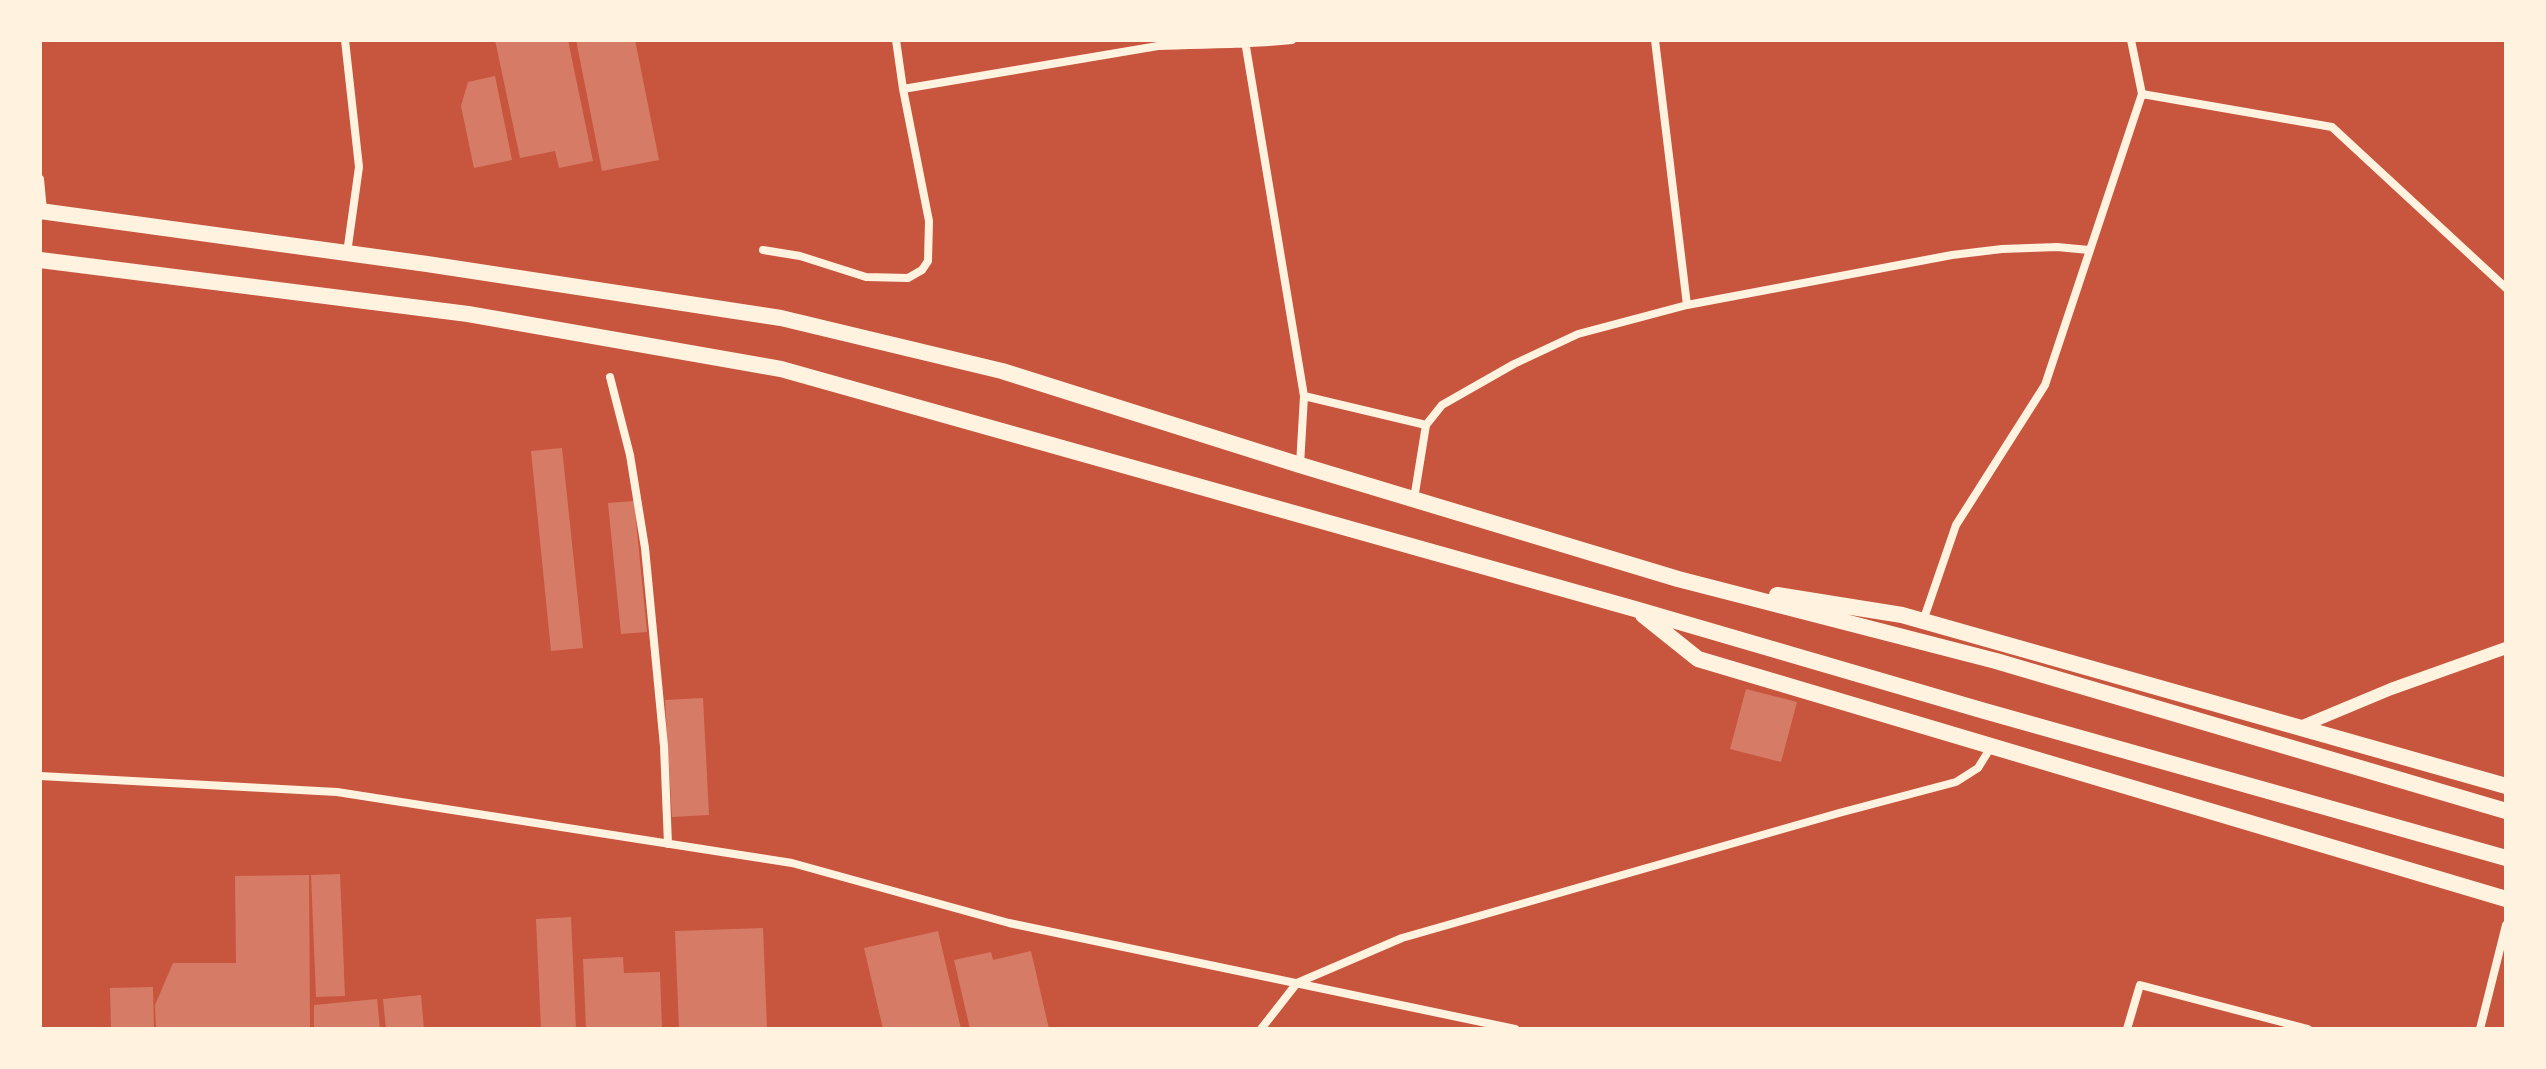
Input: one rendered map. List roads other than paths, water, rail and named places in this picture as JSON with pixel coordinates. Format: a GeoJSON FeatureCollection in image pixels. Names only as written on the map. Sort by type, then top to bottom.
{"type":"FeatureCollection","features":[{"type":"Feature","properties":{"kind":"highway"},"geometry":{"type":"LineString","coordinates":[[42,211],[781,318],[1002,371],[1678,579],[1996,661],[2506,811]]}},
{"type":"Feature","properties":{"kind":"highway"},"geometry":{"type":"LineString","coordinates":[[40,260],[468,314],[781,369],[2506,858]]}},
{"type":"Feature","properties":{"kind":"highway"},"geometry":{"type":"LineString","coordinates":[[1678,579],[1902,615],[2506,786]]}},
{"type":"Feature","properties":{"kind":"highway"},"geometry":{"type":"LineString","coordinates":[[1635,609],[1698,659],[2506,899]]}},
{"type":"Feature","properties":{"kind":"street"},"geometry":{"type":"LineString","coordinates":[[345,40],[359,167],[347,253]]}},
{"type":"Feature","properties":{"kind":"street"},"geometry":{"type":"LineString","coordinates":[[763,250],[800,256],[866,277],[908,278],[922,270],[928,261],[929,221],[896,40]]}},
{"type":"Feature","properties":{"kind":"street"},"geometry":{"type":"LineString","coordinates":[[903,89],[1158,46],[1292,40]]}},
{"type":"Feature","properties":{"kind":"street"},"geometry":{"type":"LineString","coordinates":[[1655,40],[1687,305]]}},
{"type":"Feature","properties":{"kind":"street"},"geometry":{"type":"LineString","coordinates":[[1923,621],[1956,525],[2045,385],[2142,94],[2131,40]]}},
{"type":"Feature","properties":{"kind":"street"},"geometry":{"type":"LineString","coordinates":[[1245,43],[1304,396],[1300,465]]}},
{"type":"Feature","properties":{"kind":"street"},"geometry":{"type":"LineString","coordinates":[[2142,94],[2332,127],[2506,288]]}},
{"type":"Feature","properties":{"kind":"street"},"geometry":{"type":"LineString","coordinates":[[40,179],[42,211]]}},
{"type":"Feature","properties":{"kind":"street"},"geometry":{"type":"LineString","coordinates":[[1414,499],[1426,425],[1442,405],[1514,364],[1578,334],[1687,305],[1952,255],[2002,249],[2057,247],[2089,250]]}},
{"type":"Feature","properties":{"kind":"street"},"geometry":{"type":"LineString","coordinates":[[610,377],[630,455],[645,548],[664,746],[668,844]]}},
{"type":"Feature","properties":{"kind":"street"},"geometry":{"type":"LineString","coordinates":[[1304,396],[1426,425]]}},
{"type":"Feature","properties":{"kind":"street"},"geometry":{"type":"LineString","coordinates":[[2300,727],[2391,689],[2506,648]]}},
{"type":"Feature","properties":{"kind":"street"},"geometry":{"type":"LineString","coordinates":[[1261,1029],[1297,983],[1402,938],[1956,782],[1978,768],[1991,746]]}},
{"type":"Feature","properties":{"kind":"street"},"geometry":{"type":"LineString","coordinates":[[40,776],[337,792],[792,863],[1009,923],[1515,1029]]}},
{"type":"Feature","properties":{"kind":"street"},"geometry":{"type":"LineString","coordinates":[[2480,1029],[2506,925]]}},
{"type":"Feature","properties":{"kind":"street"},"geometry":{"type":"LineString","coordinates":[[2127,1029],[2140,985],[2308,1029]]}}]}
